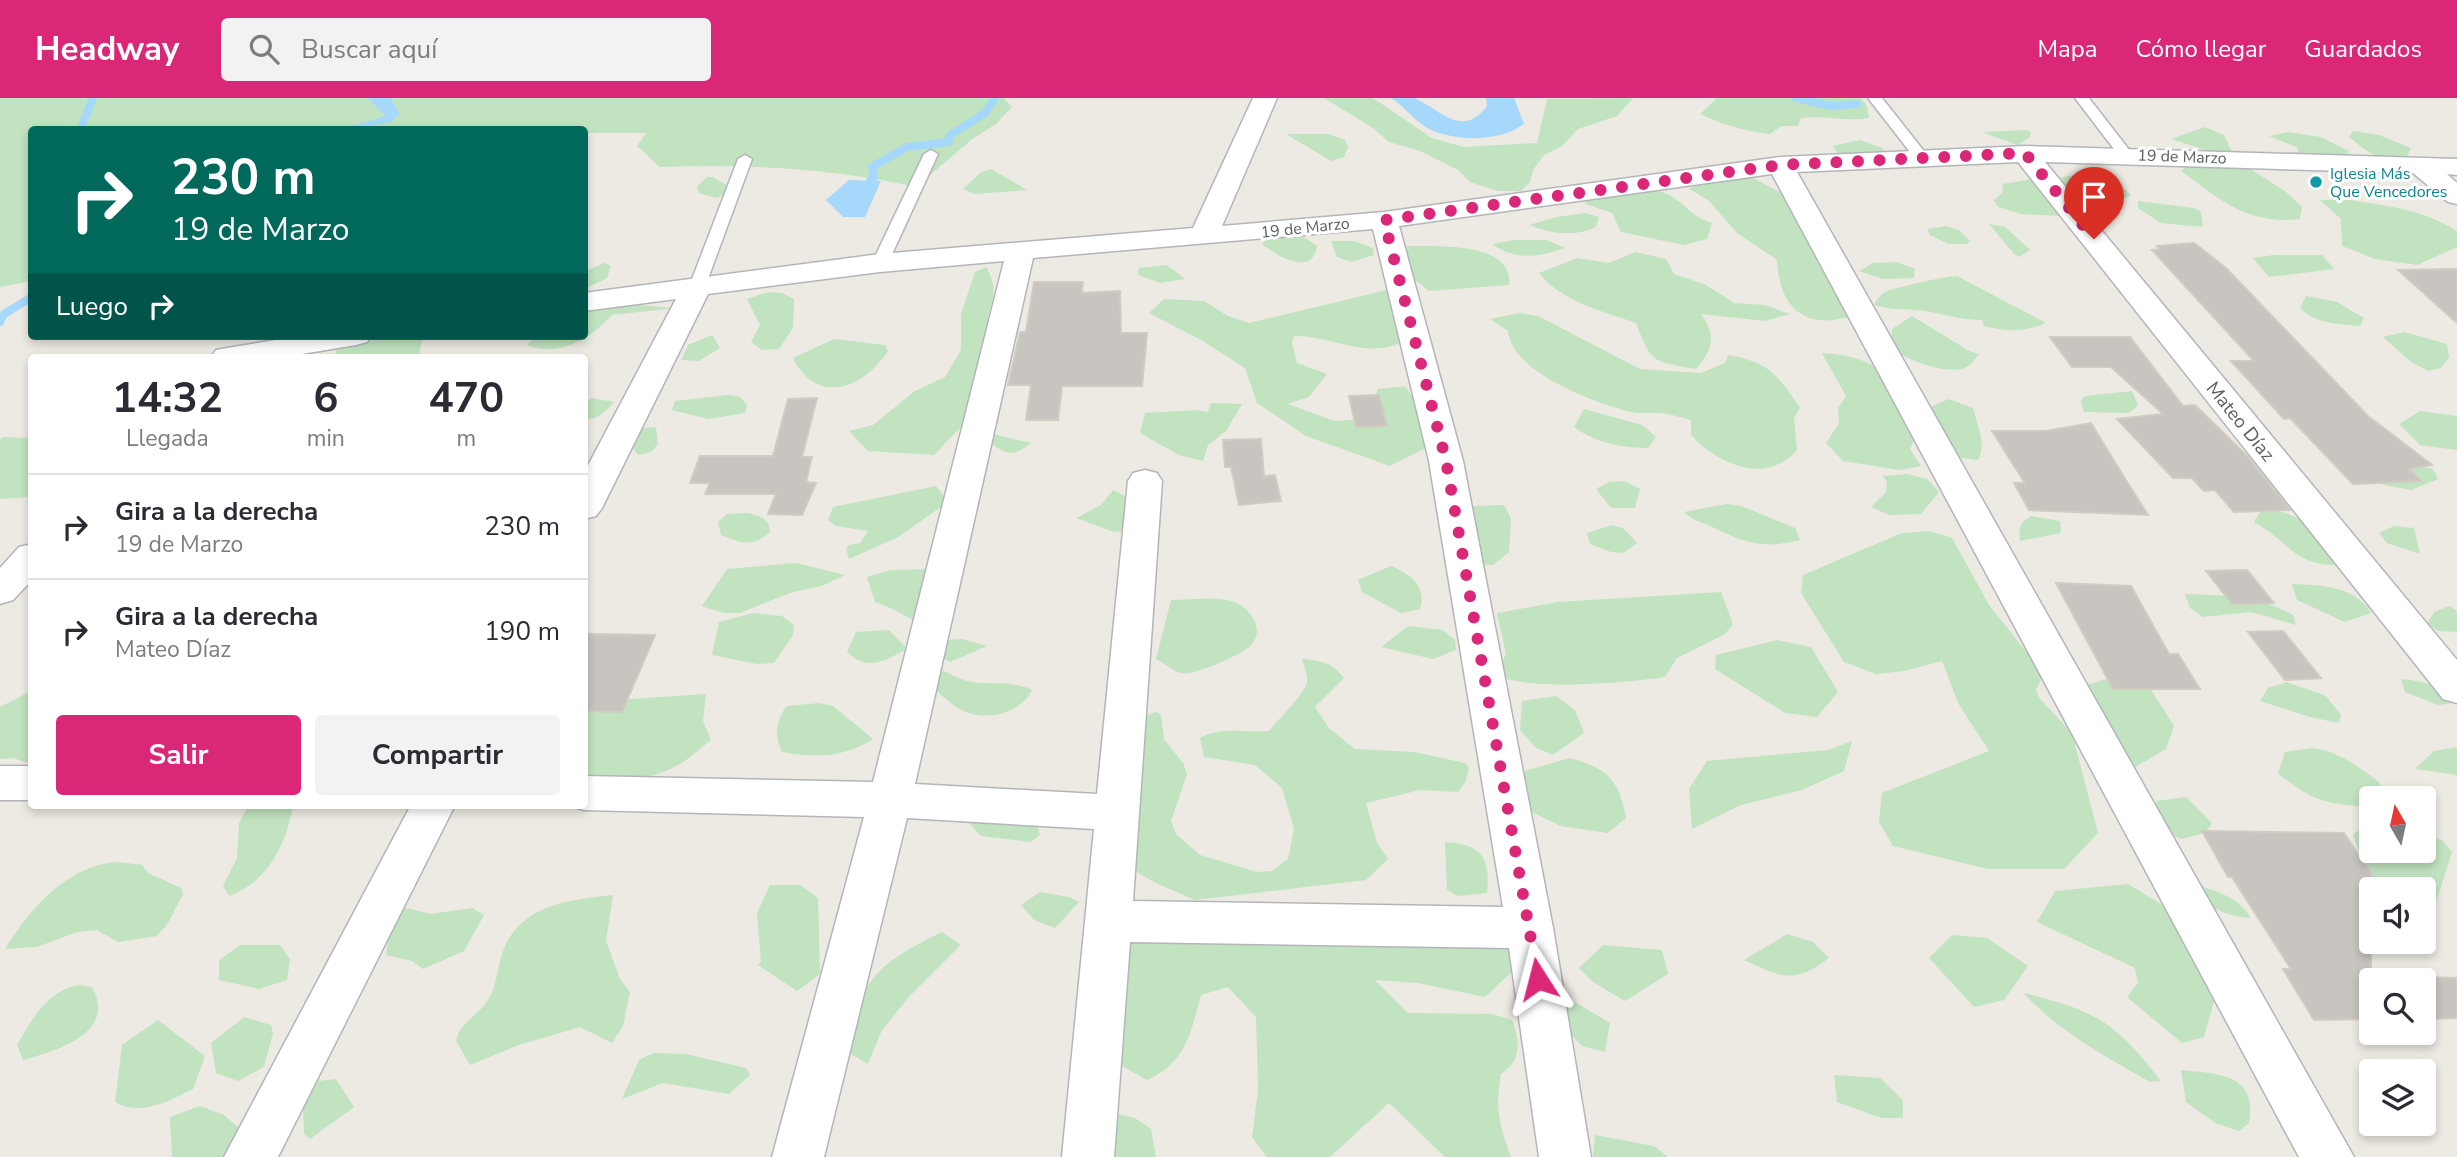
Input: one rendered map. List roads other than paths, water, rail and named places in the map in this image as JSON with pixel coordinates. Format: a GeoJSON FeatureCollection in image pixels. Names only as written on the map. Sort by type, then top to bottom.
{"type":"FeatureCollection","features":[{"type":"Feature","properties":{"kind":"street"},"geometry":{"type":"LineString","coordinates":[[1204,234],[1265,98]]}},
{"type":"Feature","properties":{"kind":"street","name":"19 de Marzo"},"geometry":{"type":"LineString","coordinates":[[588,301],[880,263],[1384,220],[1780,165],[2025,153],[2124,154],[2457,167]]}},
{"type":"Feature","properties":{"kind":"street","name":"Mateo Díaz"},"geometry":{"type":"LineString","coordinates":[[2025,153],[2457,688]]}},
{"type":"Feature","properties":{"kind":"street"},"geometry":{"type":"LineString","coordinates":[[1780,165],[2328,1157]]}},
{"type":"Feature","properties":{"kind":"street"},"geometry":{"type":"LineString","coordinates":[[2419,165],[2457,196]]}},
{"type":"Feature","properties":{"kind":"street"},"geometry":{"type":"LineString","coordinates":[[1384,220],[1446,461],[1530,928],[1565,1157]]}},
{"type":"Feature","properties":{"kind":"street"},"geometry":{"type":"LineString","coordinates":[[798,1157],[890,800],[1021,249]]}},
{"type":"Feature","properties":{"kind":"street"},"geometry":{"type":"LineString","coordinates":[[588,500],[697,287]]}},
{"type":"Feature","properties":{"kind":"street"},"geometry":{"type":"LineString","coordinates":[[245,354],[331,340]]}},
{"type":"Feature","properties":{"kind":"street"},"geometry":{"type":"LineString","coordinates":[[1088,1157],[1144,481]]}},
{"type":"Feature","properties":{"kind":"street"},"geometry":{"type":"LineString","coordinates":[[0,591],[28,560]]}},
{"type":"Feature","properties":{"kind":"street"},"geometry":{"type":"LineString","coordinates":[[0,783],[28,783]]}},
{"type":"Feature","properties":{"kind":"street"},"geometry":{"type":"LineString","coordinates":[[588,793],[890,800],[1118,813]]}},
{"type":"Feature","properties":{"kind":"street"},"geometry":{"type":"LineString","coordinates":[[250,1157],[431,809]]}},
{"type":"Feature","properties":{"kind":"street"},"geometry":{"type":"LineString","coordinates":[[1108,921],[1530,928]]}},
{"type":"Feature","properties":{"kind":"lane"},"geometry":{"type":"LineString","coordinates":[[1875,98],[1922,158]]}},
{"type":"Feature","properties":{"kind":"lane"},"geometry":{"type":"LineString","coordinates":[[2082,98],[2124,154]]}},
{"type":"Feature","properties":{"kind":"lane"},"geometry":{"type":"LineString","coordinates":[[880,263],[932,154]]}},
{"type":"Feature","properties":{"kind":"lane"},"geometry":{"type":"LineString","coordinates":[[697,287],[745,159]]}},
{"type":"Feature","properties":{"kind":"water"},"geometry":{"type":"Polygon","coordinates":[[[368,98],[390,98],[400,114],[389,123],[352,126],[385,116],[368,98]]]}},
{"type":"Feature","properties":{"kind":"water"},"geometry":{"type":"Polygon","coordinates":[[[1391,98],[1414,98],[1441,114],[1460,121],[1478,116],[1487,106],[1486,98],[1514,98],[1524,124],[1501,135],[1488,137],[1447,135],[1424,126],[1391,98]]]}},
{"type":"Feature","properties":{"kind":"water"},"geometry":{"type":"Polygon","coordinates":[[[849,180],[881,181],[865,217],[843,217],[826,200],[849,180]]]}},
{"type":"Feature","properties":{"kind":"waterway"},"geometry":{"type":"LineString","coordinates":[[82,126],[93,98]]}},
{"type":"Feature","properties":{"kind":"waterway"},"geometry":{"type":"LineString","coordinates":[[870,181],[874,177],[872,167],[907,147],[949,142],[949,136],[985,113],[995,98]]}},
{"type":"Feature","properties":{"kind":"waterway"},"geometry":{"type":"LineString","coordinates":[[1796,98],[1831,106],[1857,104]]}},
{"type":"Feature","properties":{"kind":"waterway"},"geometry":{"type":"LineString","coordinates":[[0,322],[4,314],[28,299]]}},
{"type":"Feature","properties":{"kind":"place","name":"Iglesia Más Que Vencedores"},"geometry":{"type":"Point","coordinates":[2316,182]}}]}
